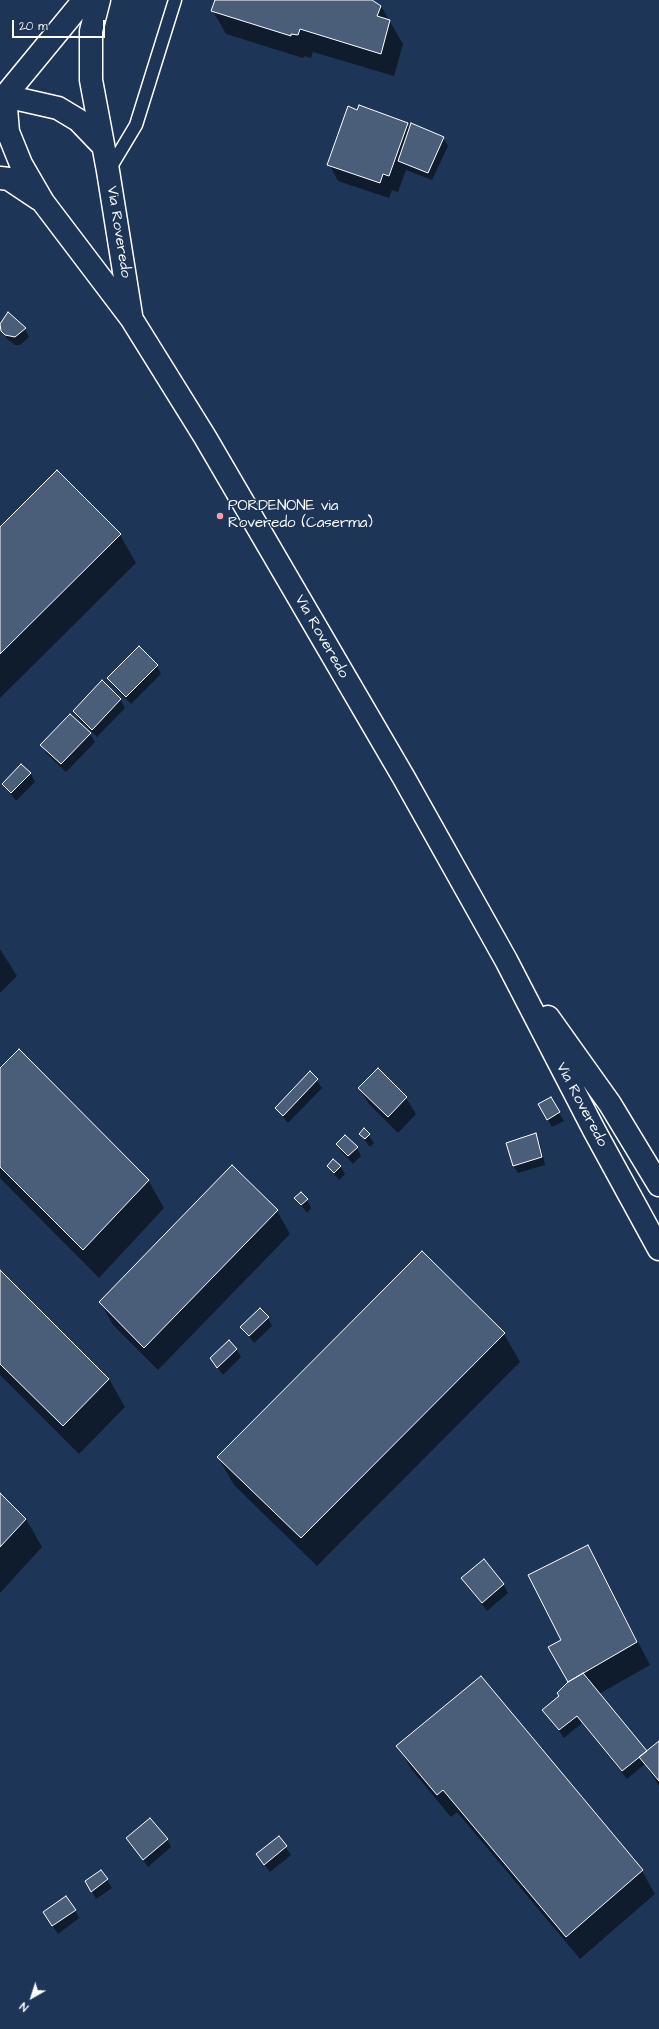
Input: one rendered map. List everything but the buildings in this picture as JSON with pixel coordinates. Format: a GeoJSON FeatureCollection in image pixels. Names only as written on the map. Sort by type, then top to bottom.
{"type":"FeatureCollection","features":[{"type":"Feature","properties":{"kind":"main road"},"geometry":{"type":"LineString","coordinates":[[84,0],[3,99],[58,108],[78,120],[103,146]]}},
{"type":"Feature","properties":{"kind":"main road","name":"Via Roveredo"},"geometry":{"type":"LineString","coordinates":[[99,0],[91,31],[91,80],[108,171],[131,318]]}},
{"type":"Feature","properties":{"kind":"main road","name":"Via Roveredo"},"geometry":{"type":"LineString","coordinates":[[3,99],[8,132],[21,164],[43,202],[131,318],[213,451],[404,778],[506,960],[594,1130],[659,1249]]}},
{"type":"Feature","properties":{"kind":"main road","name":"Via Roveredo"},"geometry":{"type":"LineString","coordinates":[[0,178],[9,180],[43,202]]}},
{"type":"Feature","properties":{"kind":"main road","name":"Via Roveredo"},"geometry":{"type":"LineString","coordinates":[[506,960],[610,1104],[659,1185]]}},
{"type":"Feature","properties":{"kind":"lane"},"geometry":{"type":"LineString","coordinates":[[108,171],[136,125],[175,0]]}},
{"type":"Feature","properties":{"kind":"place","name":"PORDENONE via Roveredo (Caserma)"},"geometry":{"type":"Point","coordinates":[220,516]}}]}
